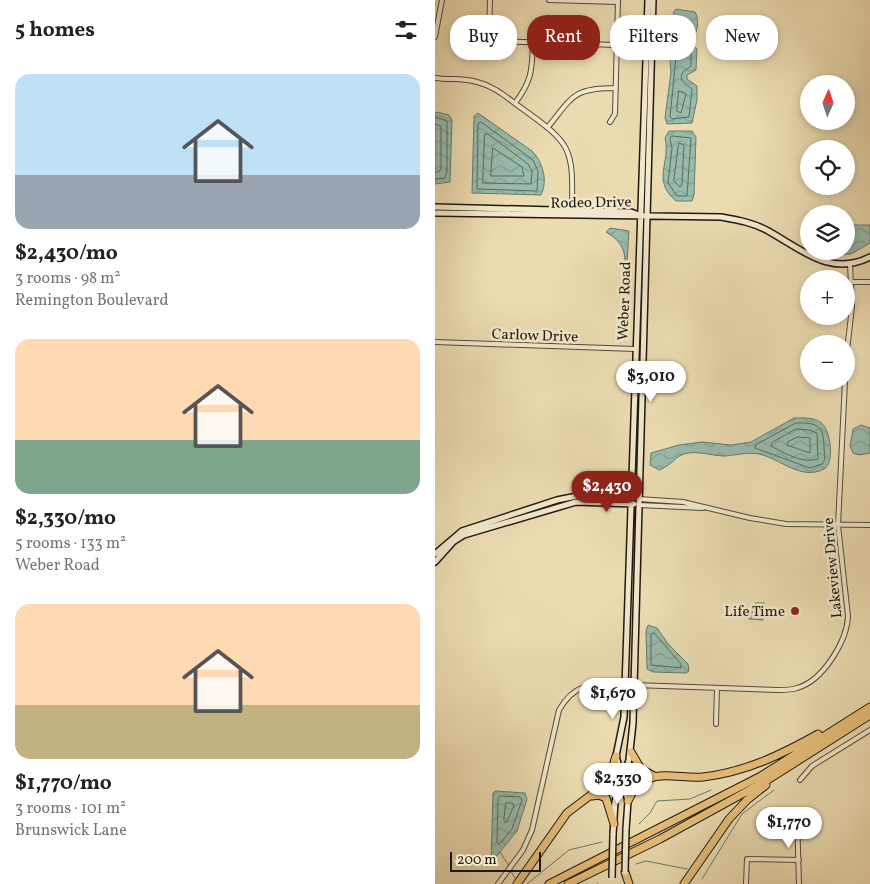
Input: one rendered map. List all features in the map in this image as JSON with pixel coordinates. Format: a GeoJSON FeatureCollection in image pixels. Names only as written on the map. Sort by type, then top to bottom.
{"type":"FeatureCollection","features":[{"type":"Feature","properties":{"kind":"highway"},"geometry":{"type":"LineString","coordinates":[[549,884],[761,776],[870,707]]}},
{"type":"Feature","properties":{"kind":"highway"},"geometry":{"type":"LineString","coordinates":[[568,884],[660,839],[766,781],[870,716]]}},
{"type":"Feature","properties":{"kind":"highway"},"geometry":{"type":"LineString","coordinates":[[684,884],[717,835],[747,800],[780,774],[855,724]]}},
{"type":"Feature","properties":{"kind":"highway"},"geometry":{"type":"LineString","coordinates":[[628,801],[632,792],[643,781],[657,777],[700,778],[733,772],[756,765],[826,730],[839,726]]}},
{"type":"Feature","properties":{"kind":"highway"},"geometry":{"type":"LineString","coordinates":[[631,752],[644,772],[657,777]]}},
{"type":"Feature","properties":{"kind":"highway"},"geometry":{"type":"LineString","coordinates":[[517,884],[558,823],[609,779],[616,756]]}},
{"type":"Feature","properties":{"kind":"highway"},"geometry":{"type":"LineString","coordinates":[[584,799],[599,795],[606,798],[614,824]]}},
{"type":"Feature","properties":{"kind":"highway"},"geometry":{"type":"LineString","coordinates":[[625,872],[628,884]]}},
{"type":"Feature","properties":{"kind":"main road","name":"Weber Road"},"geometry":{"type":"LineString","coordinates":[[625,872],[628,801],[616,756],[624,717],[632,501],[639,215],[648,0]]}},
{"type":"Feature","properties":{"kind":"main road","name":"Weber Road"},"geometry":{"type":"LineString","coordinates":[[612,881],[615,801],[631,752],[649,216],[653,0]]}},
{"type":"Feature","properties":{"kind":"main road","name":"Rodeo Drive"},"geometry":{"type":"LineString","coordinates":[[435,207],[571,214]]}},
{"type":"Feature","properties":{"kind":"main road","name":"Rodeo Drive"},"geometry":{"type":"LineString","coordinates":[[435,213],[571,214],[631,212],[649,216],[721,217],[737,220],[769,231],[817,260],[834,264],[849,264]]}},
{"type":"Feature","properties":{"kind":"main road"},"geometry":{"type":"LineString","coordinates":[[849,264],[870,257]]}},
{"type":"Feature","properties":{"kind":"main road"},"geometry":{"type":"LineString","coordinates":[[435,554],[462,531],[557,500],[577,496],[639,502]]}},
{"type":"Feature","properties":{"kind":"main road"},"geometry":{"type":"LineString","coordinates":[[435,562],[453,542],[464,535],[550,508],[576,502],[632,501]]}},
{"type":"Feature","properties":{"kind":"street"},"geometry":{"type":"LineString","coordinates":[[435,37],[442,0]]}},
{"type":"Feature","properties":{"kind":"street"},"geometry":{"type":"LineString","coordinates":[[490,0],[490,41],[527,43]]}},
{"type":"Feature","properties":{"kind":"street"},"geometry":{"type":"LineString","coordinates":[[549,0],[618,1],[618,15]]}},
{"type":"Feature","properties":{"kind":"street"},"geometry":{"type":"LineString","coordinates":[[515,103],[527,86],[531,76],[532,60]]}},
{"type":"Feature","properties":{"kind":"street"},"geometry":{"type":"LineString","coordinates":[[611,122],[615,114],[617,60]]}},
{"type":"Feature","properties":{"kind":"street"},"geometry":{"type":"LineString","coordinates":[[435,78],[478,82],[498,91],[548,127],[563,141],[571,160],[571,214]]}},
{"type":"Feature","properties":{"kind":"street"},"geometry":{"type":"LineString","coordinates":[[548,127],[575,94],[593,88],[616,88]]}},
{"type":"Feature","properties":{"kind":"street"},"geometry":{"type":"LineString","coordinates":[[849,264],[850,270]]}},
{"type":"Feature","properties":{"kind":"street"},"geometry":{"type":"LineString","coordinates":[[855,282],[870,282]]}},
{"type":"Feature","properties":{"kind":"street","name":"Carlow Drive"},"geometry":{"type":"LineString","coordinates":[[435,342],[635,349]]}},
{"type":"Feature","properties":{"kind":"street","name":"Lakeview Drive"},"geometry":{"type":"LineString","coordinates":[[634,685],[778,690],[797,688],[815,677],[836,652],[845,634],[848,616],[837,525],[844,390]]}},
{"type":"Feature","properties":{"kind":"street"},"geometry":{"type":"LineString","coordinates":[[639,502],[707,508],[777,522],[870,525]]}},
{"type":"Feature","properties":{"kind":"street"},"geometry":{"type":"LineString","coordinates":[[499,884],[523,850],[532,830],[559,710],[565,700],[576,690],[589,684],[625,684]]}},
{"type":"Feature","properties":{"kind":"street"},"geometry":{"type":"LineString","coordinates":[[716,724],[717,688]]}},
{"type":"Feature","properties":{"kind":"street"},"geometry":{"type":"LineString","coordinates":[[800,780],[812,766],[870,730]]}},
{"type":"Feature","properties":{"kind":"street"},"geometry":{"type":"LineString","coordinates":[[797,814],[799,884]]}},
{"type":"Feature","properties":{"kind":"street"},"geometry":{"type":"LineString","coordinates":[[746,884],[747,859],[799,860]]}},
{"type":"Feature","properties":{"kind":"water"},"geometry":{"type":"Polygon","coordinates":[[[676,9],[695,12],[697,16],[698,21],[696,31],[696,15],[675,15],[673,13],[676,9]]]}},
{"type":"Feature","properties":{"kind":"water"},"geometry":{"type":"Polygon","coordinates":[[[697,49],[696,70],[687,75],[687,79],[697,86],[697,100],[692,123],[667,124],[665,118],[671,72],[670,60],[696,60],[697,49]]]}},
{"type":"Feature","properties":{"kind":"water"},"geometry":{"type":"Polygon","coordinates":[[[435,113],[449,115],[452,120],[450,182],[435,184],[435,113]]]}},
{"type":"Feature","properties":{"kind":"water"},"geometry":{"type":"Polygon","coordinates":[[[478,113],[536,155],[542,166],[544,178],[541,195],[472,193],[474,116],[478,113]]]}},
{"type":"Feature","properties":{"kind":"water"},"geometry":{"type":"Polygon","coordinates":[[[669,131],[692,131],[696,137],[694,195],[692,201],[676,201],[665,186],[663,171],[666,155],[665,138],[669,131]]]}},
{"type":"Feature","properties":{"kind":"water"},"geometry":{"type":"Polygon","coordinates":[[[855,225],[870,225],[870,243],[855,252],[855,225]]]}},
{"type":"Feature","properties":{"kind":"water"},"geometry":{"type":"Polygon","coordinates":[[[610,228],[629,231],[627,263],[620,244],[606,232],[610,228]]]}},
{"type":"Feature","properties":{"kind":"water"},"geometry":{"type":"Polygon","coordinates":[[[794,418],[814,419],[820,422],[827,431],[830,460],[824,469],[816,472],[799,471],[759,454],[751,453],[725,456],[689,453],[681,455],[659,470],[650,465],[651,453],[679,445],[702,442],[731,445],[751,442],[794,418]]]}},
{"type":"Feature","properties":{"kind":"water"},"geometry":{"type":"Polygon","coordinates":[[[861,425],[870,428],[870,453],[859,455],[853,453],[850,446],[853,429],[861,425]]]}},
{"type":"Feature","properties":{"kind":"water"},"geometry":{"type":"Polygon","coordinates":[[[755,603],[764,603],[763,614],[757,615],[763,615],[763,620],[749,619],[749,612],[754,611],[755,603]]]}},
{"type":"Feature","properties":{"kind":"water"},"geometry":{"type":"Polygon","coordinates":[[[648,625],[657,628],[669,645],[688,664],[689,671],[686,673],[653,672],[647,669],[646,631],[648,625]]]}},
{"type":"Feature","properties":{"kind":"water"},"geometry":{"type":"Polygon","coordinates":[[[495,791],[525,793],[527,799],[517,831],[491,863],[493,793],[495,791]]]}},
{"type":"Feature","properties":{"kind":"waterway"},"geometry":{"type":"LineString","coordinates":[[639,824],[650,813],[657,801],[690,799],[711,790]]}},
{"type":"Feature","properties":{"kind":"waterway"},"geometry":{"type":"LineString","coordinates":[[702,879],[742,814],[774,790]]}},
{"type":"Feature","properties":{"kind":"waterway"},"geometry":{"type":"LineString","coordinates":[[527,884],[569,850],[602,842]]}},
{"type":"Feature","properties":{"kind":"waterway"},"geometry":{"type":"LineString","coordinates":[[500,852],[509,866]]}},
{"type":"Feature","properties":{"kind":"waterway"},"geometry":{"type":"LineString","coordinates":[[636,864],[646,861],[687,869]]}},
{"type":"Feature","properties":{"kind":"waterway"},"geometry":{"type":"LineString","coordinates":[[510,870],[515,878]]}},
{"type":"Feature","properties":{"kind":"place","name":"Life Time"},"geometry":{"type":"Point","coordinates":[795,611]}}]}
